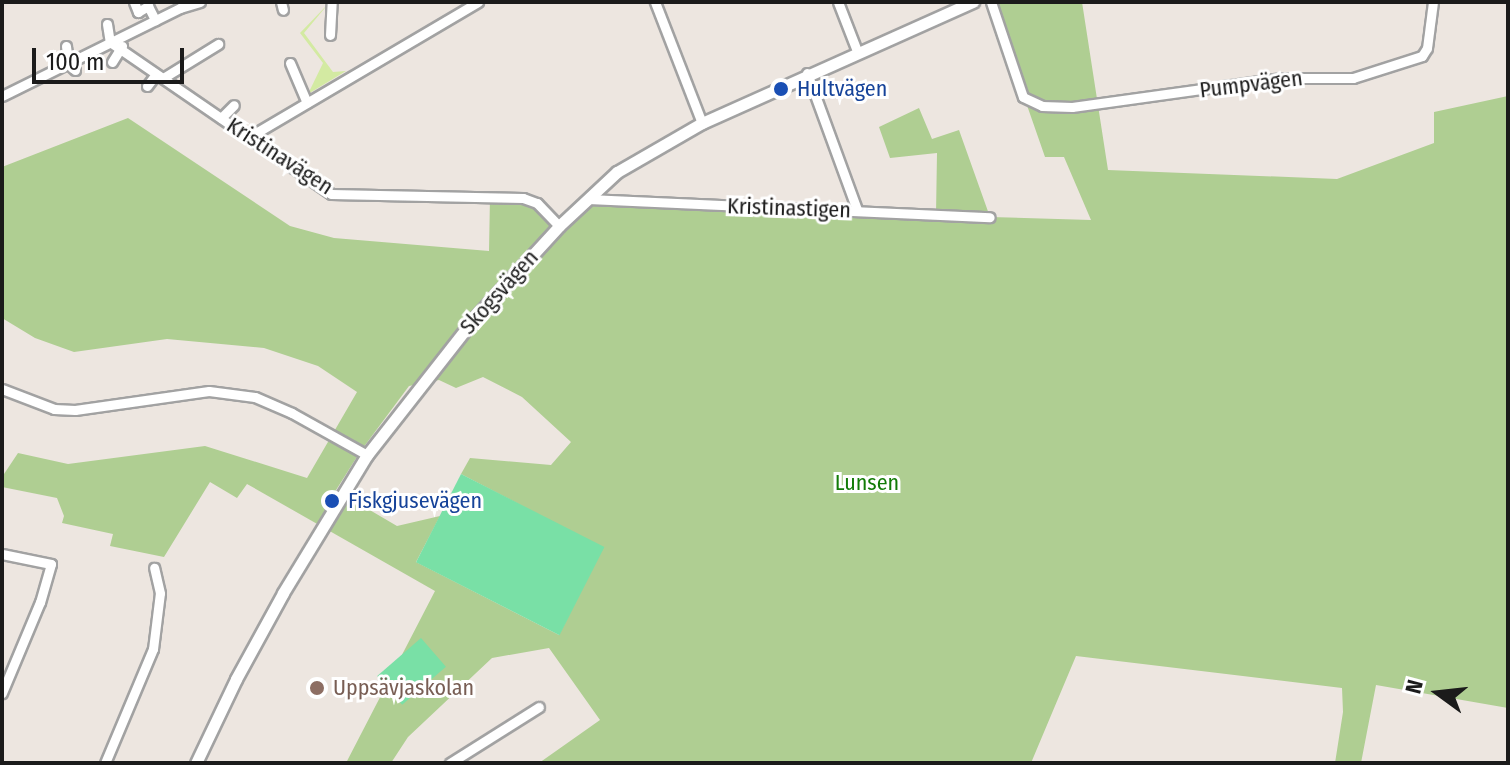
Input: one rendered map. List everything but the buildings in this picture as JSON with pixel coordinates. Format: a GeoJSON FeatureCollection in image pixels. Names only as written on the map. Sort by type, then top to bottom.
{"type":"FeatureCollection","features":[{"type":"Feature","properties":{"kind":"street"},"geometry":{"type":"LineString","coordinates":[[134,2],[138,12],[148,6],[155,20]]}},
{"type":"Feature","properties":{"kind":"street"},"geometry":{"type":"LineString","coordinates":[[8,96],[72,66],[123,35],[155,20],[167,19],[178,5],[201,2],[199,13]]}},
{"type":"Feature","properties":{"kind":"street"},"geometry":{"type":"LineString","coordinates":[[330,35],[332,2]]}},
{"type":"Feature","properties":{"kind":"street"},"geometry":{"type":"LineString","coordinates":[[249,137],[478,2]]}},
{"type":"Feature","properties":{"kind":"street"},"geometry":{"type":"LineString","coordinates":[[655,2],[702,123]]}},
{"type":"Feature","properties":{"kind":"street"},"geometry":{"type":"LineString","coordinates":[[838,2],[857,51]]}},
{"type":"Feature","properties":{"kind":"street","name":"Skogsvägen"},"geometry":{"type":"LineString","coordinates":[[196,763],[236,679],[283,593],[367,455],[473,320],[559,226],[617,172],[702,123],[807,73],[973,2]]}},
{"type":"Feature","properties":{"kind":"street","name":"Pumpvägen"},"geometry":{"type":"LineString","coordinates":[[991,2],[1023,97],[1042,106],[1072,107],[1280,78],[1353,78],[1422,56],[1427,48],[1433,2]]}},
{"type":"Feature","properties":{"kind":"street"},"geometry":{"type":"LineString","coordinates":[[107,24],[110,42]]}},
{"type":"Feature","properties":{"kind":"street"},"geometry":{"type":"LineString","coordinates":[[112,62],[121,50],[123,35]]}},
{"type":"Feature","properties":{"kind":"street","name":"Kristinavägen"},"geometry":{"type":"LineString","coordinates":[[110,42],[331,194],[523,198],[537,203],[559,226]]}},
{"type":"Feature","properties":{"kind":"street"},"geometry":{"type":"LineString","coordinates":[[147,86],[218,44]]}},
{"type":"Feature","properties":{"kind":"street"},"geometry":{"type":"LineString","coordinates":[[66,46],[72,66]]}},
{"type":"Feature","properties":{"kind":"street"},"geometry":{"type":"LineString","coordinates":[[290,63],[307,103]]}},
{"type":"Feature","properties":{"kind":"street"},"geometry":{"type":"LineString","coordinates":[[807,73],[857,210]]}},
{"type":"Feature","properties":{"kind":"street"},"geometry":{"type":"LineString","coordinates":[[221,118],[234,105]]}},
{"type":"Feature","properties":{"kind":"street","name":"Kristinastigen"},"geometry":{"type":"LineString","coordinates":[[588,199],[990,217]]}},
{"type":"Feature","properties":{"kind":"street"},"geometry":{"type":"LineString","coordinates":[[2,389],[54,409],[209,391],[255,397],[292,413],[367,455]]}},
{"type":"Feature","properties":{"kind":"street"},"geometry":{"type":"LineString","coordinates":[[2,554],[51,564],[40,602],[2,693]]}},
{"type":"Feature","properties":{"kind":"street"},"geometry":{"type":"LineString","coordinates":[[105,763],[153,649],[160,593],[154,568]]}},
{"type":"Feature","properties":{"kind":"street"},"geometry":{"type":"LineString","coordinates":[[450,763],[539,707]]}},
{"type":"Feature","properties":{"kind":"green space","name":"Lunsen"},"geometry":{"type":"Polygon","coordinates":[[[991,2],[1082,2],[1108,170],[1337,179],[1434,143],[1434,112],[1508,96],[1508,708],[1376,685],[1361,763],[1335,763],[1343,712],[1342,688],[1076,656],[1031,763],[539,763],[600,720],[549,648],[492,658],[408,737],[391,763],[346,763],[435,591],[247,484],[237,498],[210,482],[164,557],[110,546],[113,534],[62,523],[64,516],[57,498],[2,487],[2,477],[18,453],[68,464],[205,446],[307,478],[357,392],[318,366],[264,348],[167,339],[74,352],[35,338],[2,318],[2,167],[128,118],[290,226],[334,238],[489,251],[490,197],[523,198],[559,225],[588,199],[936,214],[937,153],[890,158],[879,127],[919,108],[932,139],[959,130],[990,217],[1091,220],[1064,157],[1045,157],[991,2]],[[483,377],[456,388],[439,380],[409,386],[360,452],[331,498],[368,509],[397,526],[440,516],[416,562],[559,635],[603,548],[461,474],[470,458],[551,465],[571,442],[522,397],[483,377]]]}},
{"type":"Feature","properties":{"kind":"green space"},"geometry":{"type":"Polygon","coordinates":[[[329,3],[304,33],[333,72],[346,71],[308,94],[323,63],[300,33],[329,3]]]}},
{"type":"Feature","properties":{"kind":"green space"},"geometry":{"type":"Polygon","coordinates":[[[461,474],[604,547],[560,635],[416,562],[461,474]]]}},
{"type":"Feature","properties":{"kind":"green space"},"geometry":{"type":"Polygon","coordinates":[[[421,638],[446,667],[402,705],[377,676],[421,638]]]}},
{"type":"Feature","properties":{"kind":"place","name":"Hultvägen"},"geometry":{"type":"Point","coordinates":[781,89]}},
{"type":"Feature","properties":{"kind":"place","name":"Fiskgjusevägen"},"geometry":{"type":"Point","coordinates":[332,501]}},
{"type":"Feature","properties":{"kind":"place","name":"Uppsävjaskolan"},"geometry":{"type":"Point","coordinates":[317,688]}}]}
